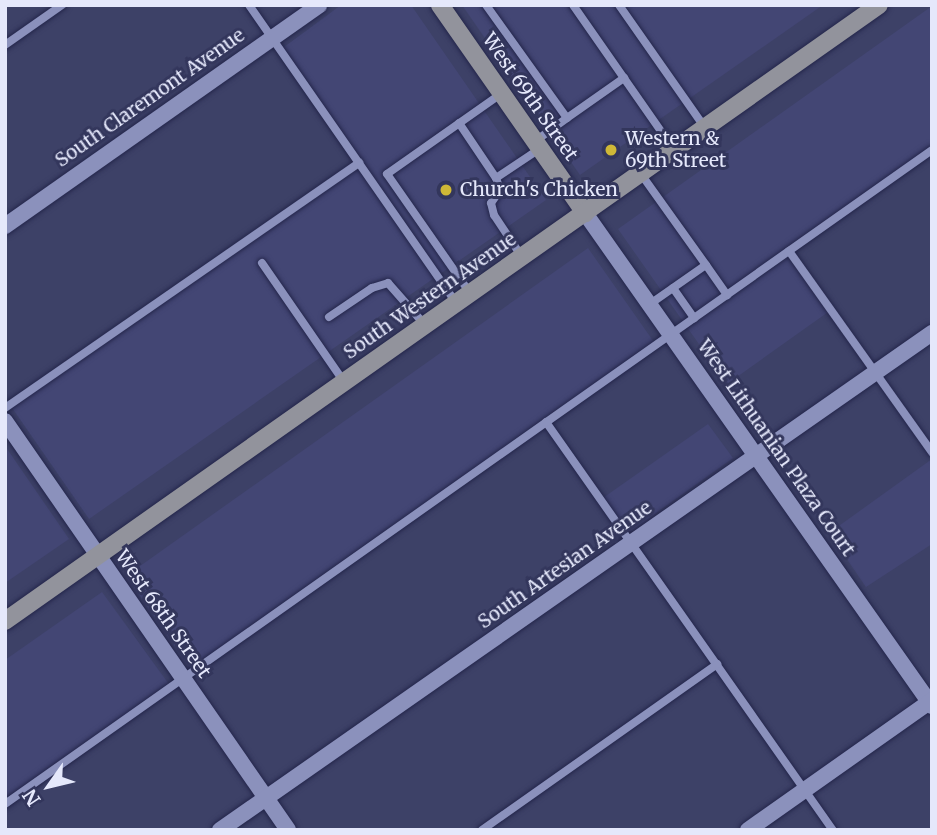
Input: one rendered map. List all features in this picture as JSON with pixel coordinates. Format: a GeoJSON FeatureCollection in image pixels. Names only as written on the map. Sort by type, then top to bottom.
{"type":"FeatureCollection","features":[{"type":"Feature","properties":{"kind":"main road","name":"West 69th Street"},"geometry":{"type":"LineString","coordinates":[[440,5],[585,213]]}},
{"type":"Feature","properties":{"kind":"main road","name":"South Western Avenue"},"geometry":{"type":"LineString","coordinates":[[5,621],[879,5]]}},
{"type":"Feature","properties":{"kind":"street","name":"South Claremont Avenue"},"geometry":{"type":"LineString","coordinates":[[5,226],[319,5]]}},
{"type":"Feature","properties":{"kind":"street","name":"West Lithuanian Plaza Court"},"geometry":{"type":"LineString","coordinates":[[585,213],[931,703]]}},
{"type":"Feature","properties":{"kind":"street","name":"South Artesian Avenue"},"geometry":{"type":"LineString","coordinates":[[220,830],[632,545],[932,333]]}},
{"type":"Feature","properties":{"kind":"street","name":"West 68th Street"},"geometry":{"type":"LineString","coordinates":[[5,421],[288,830]]}},
{"type":"Feature","properties":{"kind":"street"},"geometry":{"type":"LineString","coordinates":[[748,830],[931,703]]}},
{"type":"Feature","properties":{"kind":"lane"},"geometry":{"type":"LineString","coordinates":[[5,45],[62,5]]}},
{"type":"Feature","properties":{"kind":"lane"},"geometry":{"type":"LineString","coordinates":[[249,5],[359,163],[463,298]]}},
{"type":"Feature","properties":{"kind":"lane"},"geometry":{"type":"LineString","coordinates":[[486,5],[567,118]]}},
{"type":"Feature","properties":{"kind":"lane"},"geometry":{"type":"LineString","coordinates":[[573,5],[674,150]]}},
{"type":"Feature","properties":{"kind":"lane"},"geometry":{"type":"LineString","coordinates":[[620,5],[705,128]]}},
{"type":"Feature","properties":{"kind":"lane"},"geometry":{"type":"LineString","coordinates":[[496,178],[567,118],[624,78]]}},
{"type":"Feature","properties":{"kind":"lane"},"geometry":{"type":"LineString","coordinates":[[463,298],[387,174],[502,93]]}},
{"type":"Feature","properties":{"kind":"lane"},"geometry":{"type":"LineString","coordinates":[[459,123],[496,178],[500,190],[492,203],[494,215],[522,257]]}},
{"type":"Feature","properties":{"kind":"lane"},"geometry":{"type":"LineString","coordinates":[[5,804],[932,150]]}},
{"type":"Feature","properties":{"kind":"lane"},"geometry":{"type":"LineString","coordinates":[[5,408],[359,163]]}},
{"type":"Feature","properties":{"kind":"lane"},"geometry":{"type":"LineString","coordinates":[[641,174],[727,295]]}},
{"type":"Feature","properties":{"kind":"lane"},"geometry":{"type":"LineString","coordinates":[[789,250],[932,452]]}},
{"type":"Feature","properties":{"kind":"lane"},"geometry":{"type":"LineString","coordinates":[[262,263],[344,382]]}},
{"type":"Feature","properties":{"kind":"lane"},"geometry":{"type":"LineString","coordinates":[[650,304],[706,265]]}},
{"type":"Feature","properties":{"kind":"lane"},"geometry":{"type":"LineString","coordinates":[[329,317],[372,288],[388,282],[425,325]]}},
{"type":"Feature","properties":{"kind":"lane"},"geometry":{"type":"LineString","coordinates":[[673,288],[694,318]]}},
{"type":"Feature","properties":{"kind":"lane"},"geometry":{"type":"LineString","coordinates":[[546,422],[833,830]]}},
{"type":"Feature","properties":{"kind":"lane"},"geometry":{"type":"LineString","coordinates":[[482,830],[717,664]]}},
{"type":"Feature","properties":{"kind":"shaded area"},"geometry":{"type":"Polygon","coordinates":[[[341,5],[411,5],[546,200],[89,519],[10,405],[359,164],[280,50],[341,5]]]}},
{"type":"Feature","properties":{"kind":"shaded area"},"geometry":{"type":"Polygon","coordinates":[[[462,5],[823,5],[580,175],[462,5]]]}},
{"type":"Feature","properties":{"kind":"shaded area"},"geometry":{"type":"Polygon","coordinates":[[[932,6],[932,150],[789,250],[831,310],[727,384],[618,229],[932,6]]]}},
{"type":"Feature","properties":{"kind":"shaded area"},"geometry":{"type":"Polygon","coordinates":[[[588,248],[656,345],[193,672],[126,576],[588,248]]]}},
{"type":"Feature","properties":{"kind":"shaded area"},"geometry":{"type":"Polygon","coordinates":[[[708,424],[733,458],[625,535],[600,500],[708,424]]]}},
{"type":"Feature","properties":{"kind":"shaded area"},"geometry":{"type":"Polygon","coordinates":[[[5,446],[69,539],[5,583],[5,446]]]}},
{"type":"Feature","properties":{"kind":"shaded area"},"geometry":{"type":"Polygon","coordinates":[[[932,459],[932,544],[866,587],[829,533],[932,459]]]}},
{"type":"Feature","properties":{"kind":"shaded area"},"geometry":{"type":"Polygon","coordinates":[[[102,592],[171,687],[5,804],[5,660],[102,592]]]}},
{"type":"Feature","properties":{"kind":"place","name":"Western & 69th Street"},"geometry":{"type":"Point","coordinates":[611,150]}},
{"type":"Feature","properties":{"kind":"place","name":"Church's Chicken"},"geometry":{"type":"Point","coordinates":[446,190]}}]}
